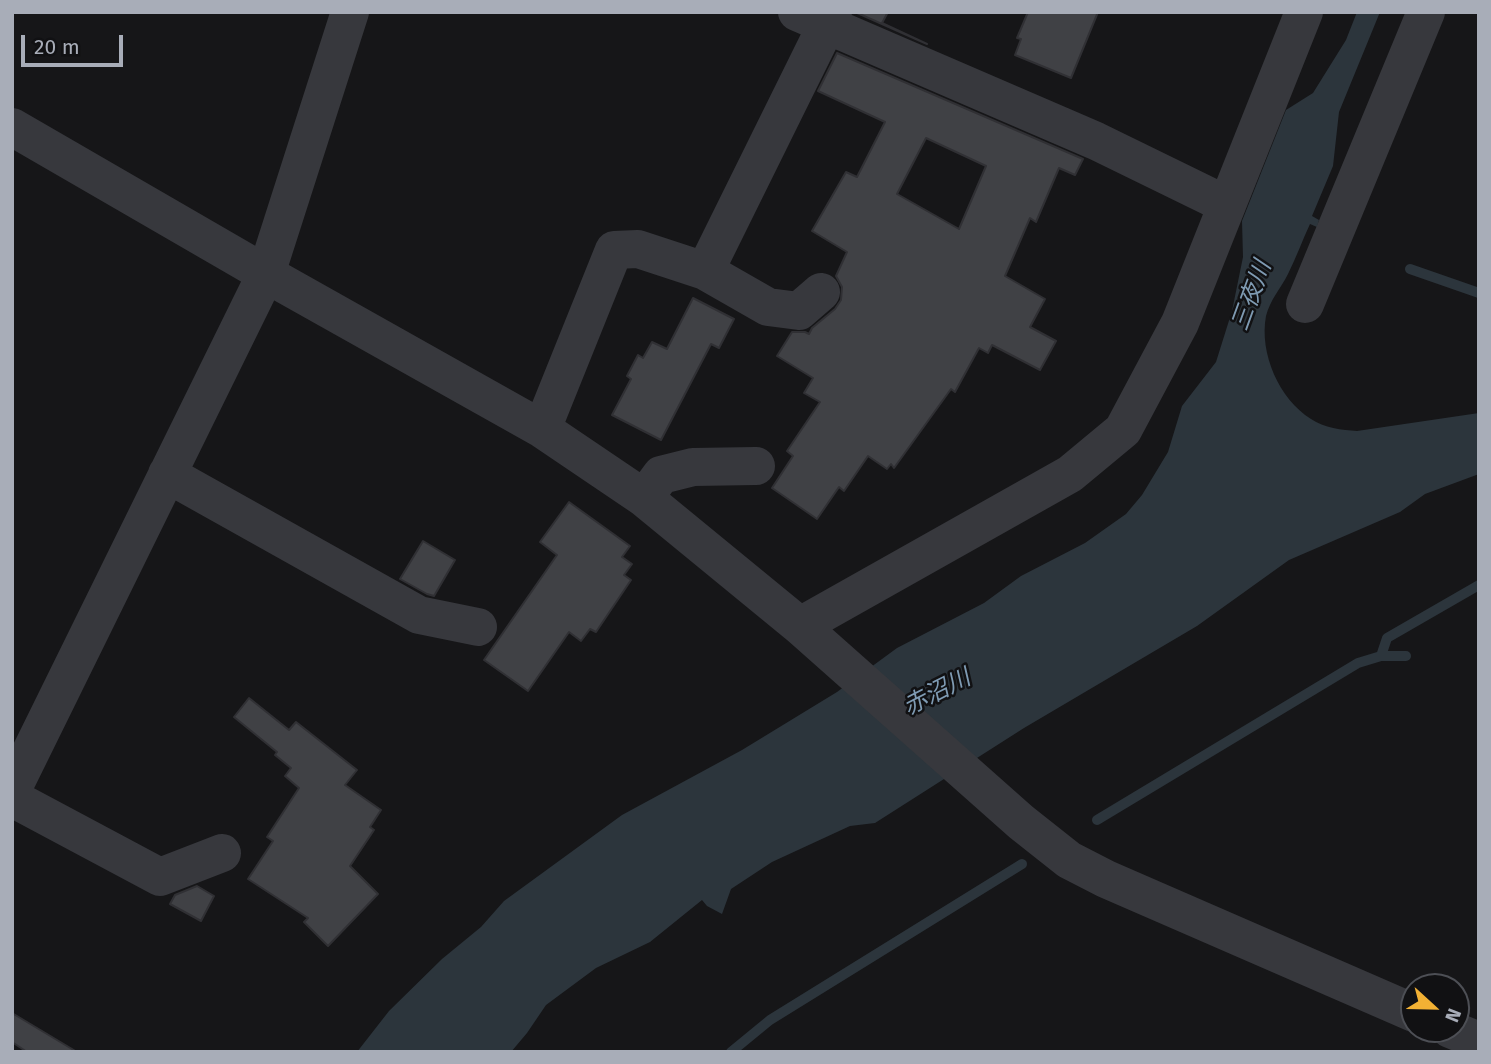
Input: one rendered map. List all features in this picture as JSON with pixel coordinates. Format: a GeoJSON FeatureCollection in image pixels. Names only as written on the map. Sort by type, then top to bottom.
{"type":"FeatureCollection","features":[{"type":"Feature","properties":{"kind":"street"},"geometry":{"type":"LineString","coordinates":[[222,853],[160,877],[14,787],[266,274],[350,12]]}},
{"type":"Feature","properties":{"kind":"street"},"geometry":{"type":"LineString","coordinates":[[800,626],[1070,474],[1123,430],[1180,323],[1304,12]]}},
{"type":"Feature","properties":{"kind":"street"},"geometry":{"type":"LineString","coordinates":[[1305,304],[1426,12]]}},
{"type":"Feature","properties":{"kind":"street"},"geometry":{"type":"LineString","coordinates":[[705,271],[819,16],[1096,141],[1227,205]]}},
{"type":"Feature","properties":{"kind":"street"},"geometry":{"type":"LineString","coordinates":[[12,127],[542,429],[644,498],[800,626],[1007,810],[1069,860],[1106,879],[1400,1007]]}},
{"type":"Feature","properties":{"kind":"street"},"geometry":{"type":"LineString","coordinates":[[542,429],[614,250],[638,249],[705,271],[768,307],[799,311],[821,292]]}},
{"type":"Feature","properties":{"kind":"street"},"geometry":{"type":"LineString","coordinates":[[644,498],[661,475],[693,467],[756,466]]}},
{"type":"Feature","properties":{"kind":"street"},"geometry":{"type":"LineString","coordinates":[[167,474],[419,615],[478,627]]}},
{"type":"Feature","properties":{"kind":"water"},"geometry":{"type":"Polygon","coordinates":[[[1357,12],[1380,12],[1339,112],[1333,166],[1312,216],[1319,220],[1317,227],[1310,224],[1266,316],[1269,360],[1289,400],[1311,419],[1333,428],[1357,431],[1479,413],[1479,474],[1425,494],[1400,512],[1289,560],[1197,626],[1024,728],[875,823],[850,826],[772,862],[731,889],[722,914],[702,900],[650,942],[596,968],[546,1005],[511,1052],[357,1052],[389,1011],[442,959],[481,927],[504,901],[622,815],[742,750],[837,692],[897,648],[984,603],[1021,576],[1085,543],[1126,514],[1142,495],[1168,452],[1182,406],[1216,362],[1232,311],[1243,257],[1242,221],[1286,110],[1313,93],[1346,40],[1357,12]]]}},
{"type":"Feature","properties":{"kind":"building"},"geometry":{"type":"Polygon","coordinates":[[[855,12],[888,12],[882,23],[927,44],[855,12]]]}},
{"type":"Feature","properties":{"kind":"building"},"geometry":{"type":"Polygon","coordinates":[[[1028,12],[1098,12],[1071,78],[1015,55],[1021,39],[1017,38],[1028,12]]]}},
{"type":"Feature","properties":{"kind":"building"},"geometry":{"type":"Polygon","coordinates":[[[837,53],[1083,159],[1075,175],[1059,168],[1036,222],[1030,218],[1005,276],[1045,299],[1030,327],[1056,341],[1040,370],[992,345],[988,353],[979,348],[955,392],[951,389],[894,468],[891,464],[887,469],[868,456],[844,491],[839,487],[817,519],[772,488],[793,456],[787,451],[820,402],[804,393],[813,378],[777,356],[792,332],[809,334],[841,300],[842,287],[836,276],[847,252],[812,231],[846,172],[857,177],[885,122],[818,91],[837,53]],[[926,138],[897,194],[959,229],[986,166],[926,138]]]}},
{"type":"Feature","properties":{"kind":"building"},"geometry":{"type":"Polygon","coordinates":[[[693,298],[734,319],[719,348],[711,344],[661,440],[612,415],[631,379],[627,376],[638,355],[643,358],[652,342],[667,349],[693,298]]]}},
{"type":"Feature","properties":{"kind":"building"},"geometry":{"type":"Polygon","coordinates":[[[569,502],[630,546],[622,557],[632,564],[624,575],[631,580],[596,632],[590,629],[581,641],[569,632],[528,691],[484,660],[557,555],[540,542],[569,502]]]}},
{"type":"Feature","properties":{"kind":"building"},"geometry":{"type":"Polygon","coordinates":[[[423,541],[455,560],[434,596],[400,579],[423,541]]]}},
{"type":"Feature","properties":{"kind":"building"},"geometry":{"type":"Polygon","coordinates":[[[249,698],[289,730],[296,722],[357,770],[345,785],[381,810],[370,827],[374,830],[350,866],[378,894],[328,946],[304,922],[308,918],[248,879],[273,841],[267,837],[299,788],[285,776],[291,768],[275,755],[277,752],[234,717],[249,698]]]}},
{"type":"Feature","properties":{"kind":"building"},"geometry":{"type":"Polygon","coordinates":[[[197,886],[214,896],[201,921],[170,904],[175,895],[197,886]]]}},
{"type":"Feature","properties":{"kind":"building"},"geometry":{"type":"Polygon","coordinates":[[[12,1013],[77,1052],[27,1052],[12,1042],[12,1013]]]}},
{"type":"Feature","properties":{"kind":"waterway"},"geometry":{"type":"LineString","coordinates":[[1410,269],[1479,293]]}},
{"type":"Feature","properties":{"kind":"waterway"},"geometry":{"type":"LineString","coordinates":[[1381,656],[1387,638],[1479,585]]}},
{"type":"Feature","properties":{"kind":"waterway"},"geometry":{"type":"LineString","coordinates":[[1097,820],[1358,663],[1381,656],[1406,656]]}},
{"type":"Feature","properties":{"kind":"waterway"},"geometry":{"type":"LineString","coordinates":[[731,1052],[770,1020],[1022,864]]}},
{"type":"Feature","properties":{"kind":"water label","name":"三夜川"},"geometry":{"type":"Point","coordinates":[1252,296]}},
{"type":"Feature","properties":{"kind":"water label","name":"赤沼川"},"geometry":{"type":"Point","coordinates":[937,693]}}]}
